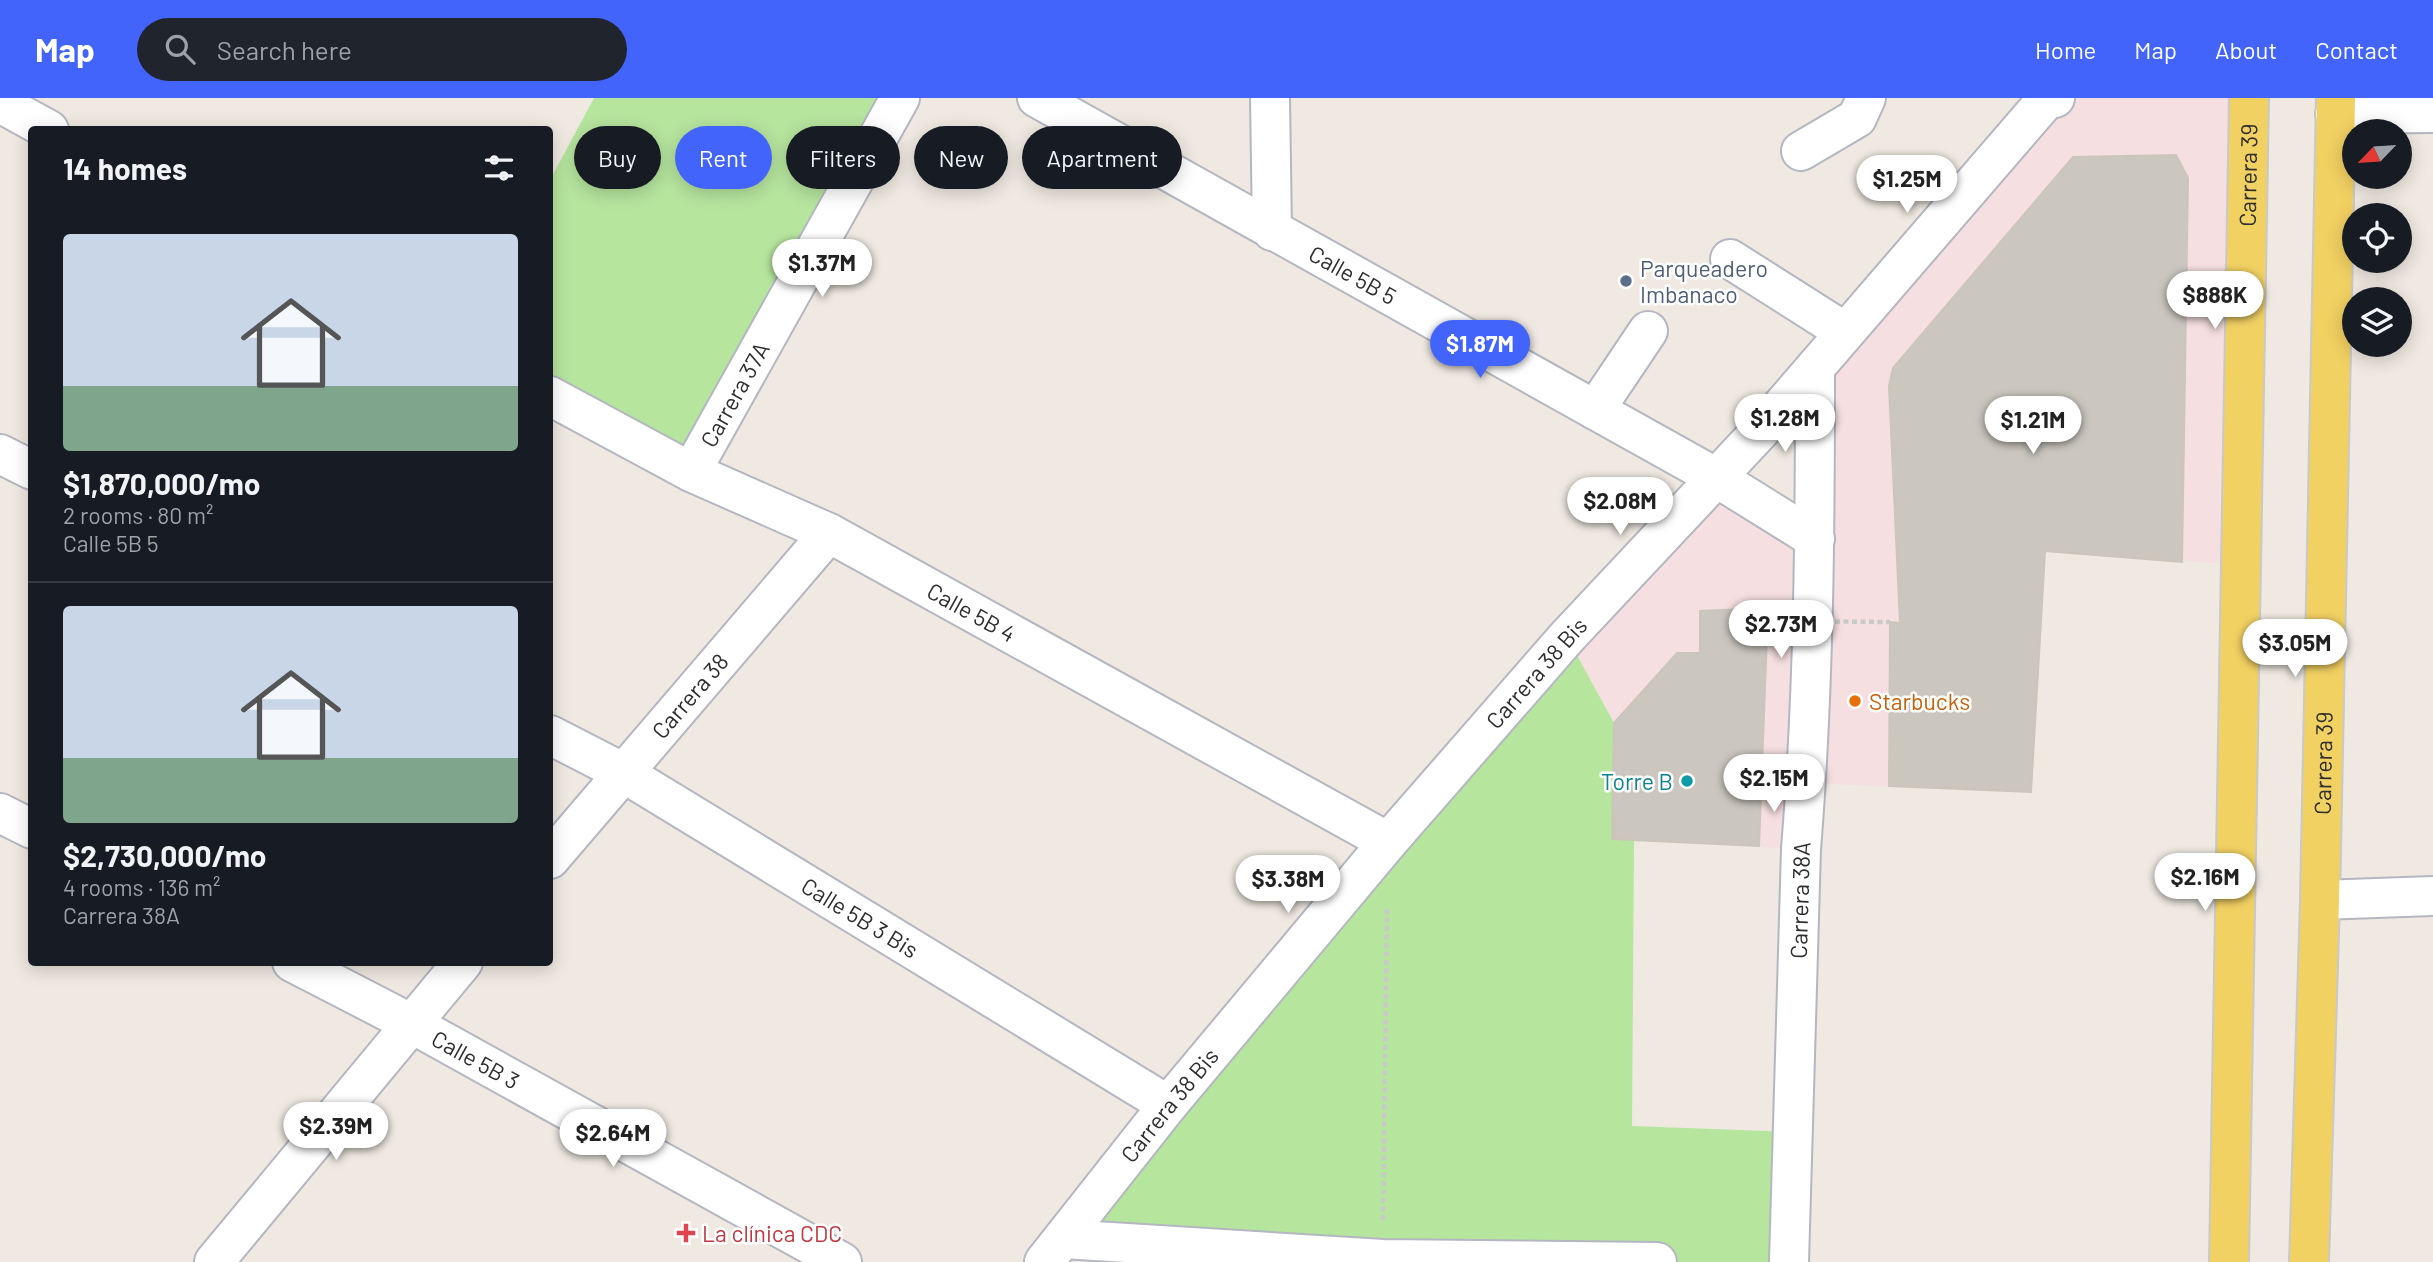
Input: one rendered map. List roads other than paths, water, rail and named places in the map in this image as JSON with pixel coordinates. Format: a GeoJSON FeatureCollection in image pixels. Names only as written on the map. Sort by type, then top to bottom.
{"type":"FeatureCollection","features":[{"type":"Feature","properties":{"kind":"main road","name":"Carrera 39"},"geometry":{"type":"LineString","coordinates":[[2229,1262],[2249,98]]}},
{"type":"Feature","properties":{"kind":"main road","name":"Carrera 39"},"geometry":{"type":"LineString","coordinates":[[2309,1262],[2320,900],[2335,106]]}},
{"type":"Feature","properties":{"kind":"street","name":"Carrera 37A"},"geometry":{"type":"LineString","coordinates":[[691,472],[900,98]]}},
{"type":"Feature","properties":{"kind":"street","name":"Calle 5B 5"},"geometry":{"type":"LineString","coordinates":[[1037,98],[1717,478],[1815,539]]}},
{"type":"Feature","properties":{"kind":"street"},"geometry":{"type":"LineString","coordinates":[[1270,98],[1272,230]]}},
{"type":"Feature","properties":{"kind":"street"},"geometry":{"type":"LineString","coordinates":[[1801,151],[1857,118],[1866,98]]}},
{"type":"Feature","properties":{"kind":"street","name":"Carrera 38 Bis"},"geometry":{"type":"LineString","coordinates":[[1076,1251],[1168,1105],[1388,842],[1567,637],[1717,478],[2051,99]]}},
{"type":"Feature","properties":{"kind":"street"},"geometry":{"type":"LineString","coordinates":[[0,103],[42,126]]}},
{"type":"Feature","properties":{"kind":"street"},"geometry":{"type":"LineString","coordinates":[[2335,106],[2433,113]]}},
{"type":"Feature","properties":{"kind":"street"},"geometry":{"type":"LineString","coordinates":[[1730,259],[1845,332]]}},
{"type":"Feature","properties":{"kind":"street"},"geometry":{"type":"LineString","coordinates":[[1595,410],[1648,331]]}},
{"type":"Feature","properties":{"kind":"street","name":"Carrera 38A"},"geometry":{"type":"LineString","coordinates":[[1789,1262],[1801,863],[1807,783],[1815,539],[1815,368]]}},
{"type":"Feature","properties":{"kind":"street","name":"Calle 5B 4"},"geometry":{"type":"LineString","coordinates":[[553,398],[691,472],[829,533],[1388,842]]}},
{"type":"Feature","properties":{"kind":"street"},"geometry":{"type":"LineString","coordinates":[[0,454],[28,468]]}},
{"type":"Feature","properties":{"kind":"street","name":"Carrera 38"},"geometry":{"type":"LineString","coordinates":[[553,855],[829,533]]}},
{"type":"Feature","properties":{"kind":"street","name":"Calle 5B 3 Bis"},"geometry":{"type":"LineString","coordinates":[[553,737],[622,772],[1168,1105]]}},
{"type":"Feature","properties":{"kind":"street"},"geometry":{"type":"LineString","coordinates":[[0,813],[28,827]]}},
{"type":"Feature","properties":{"kind":"street"},"geometry":{"type":"LineString","coordinates":[[2320,900],[2433,896]]}},
{"type":"Feature","properties":{"kind":"street","name":"Calle 5B 3"},"geometry":{"type":"LineString","coordinates":[[300,966],[412,1024],[842,1262]]}},
{"type":"Feature","properties":{"kind":"street"},"geometry":{"type":"LineString","coordinates":[[214,1262],[460,966]]}},
{"type":"Feature","properties":{"kind":"street"},"geometry":{"type":"LineString","coordinates":[[1076,1251],[1362,1259],[1657,1262]]}},
{"type":"Feature","properties":{"kind":"place","name":"Parqueadero Imbanaco"},"geometry":{"type":"Point","coordinates":[1626,281]}},
{"type":"Feature","properties":{"kind":"place","name":"Starbucks"},"geometry":{"type":"Point","coordinates":[1855,701]}},
{"type":"Feature","properties":{"kind":"place","name":"Torre B"},"geometry":{"type":"Point","coordinates":[1687,781]}},
{"type":"Feature","properties":{"kind":"place","name":"La clínica CDC"},"geometry":{"type":"Point","coordinates":[686,1233]}}]}
